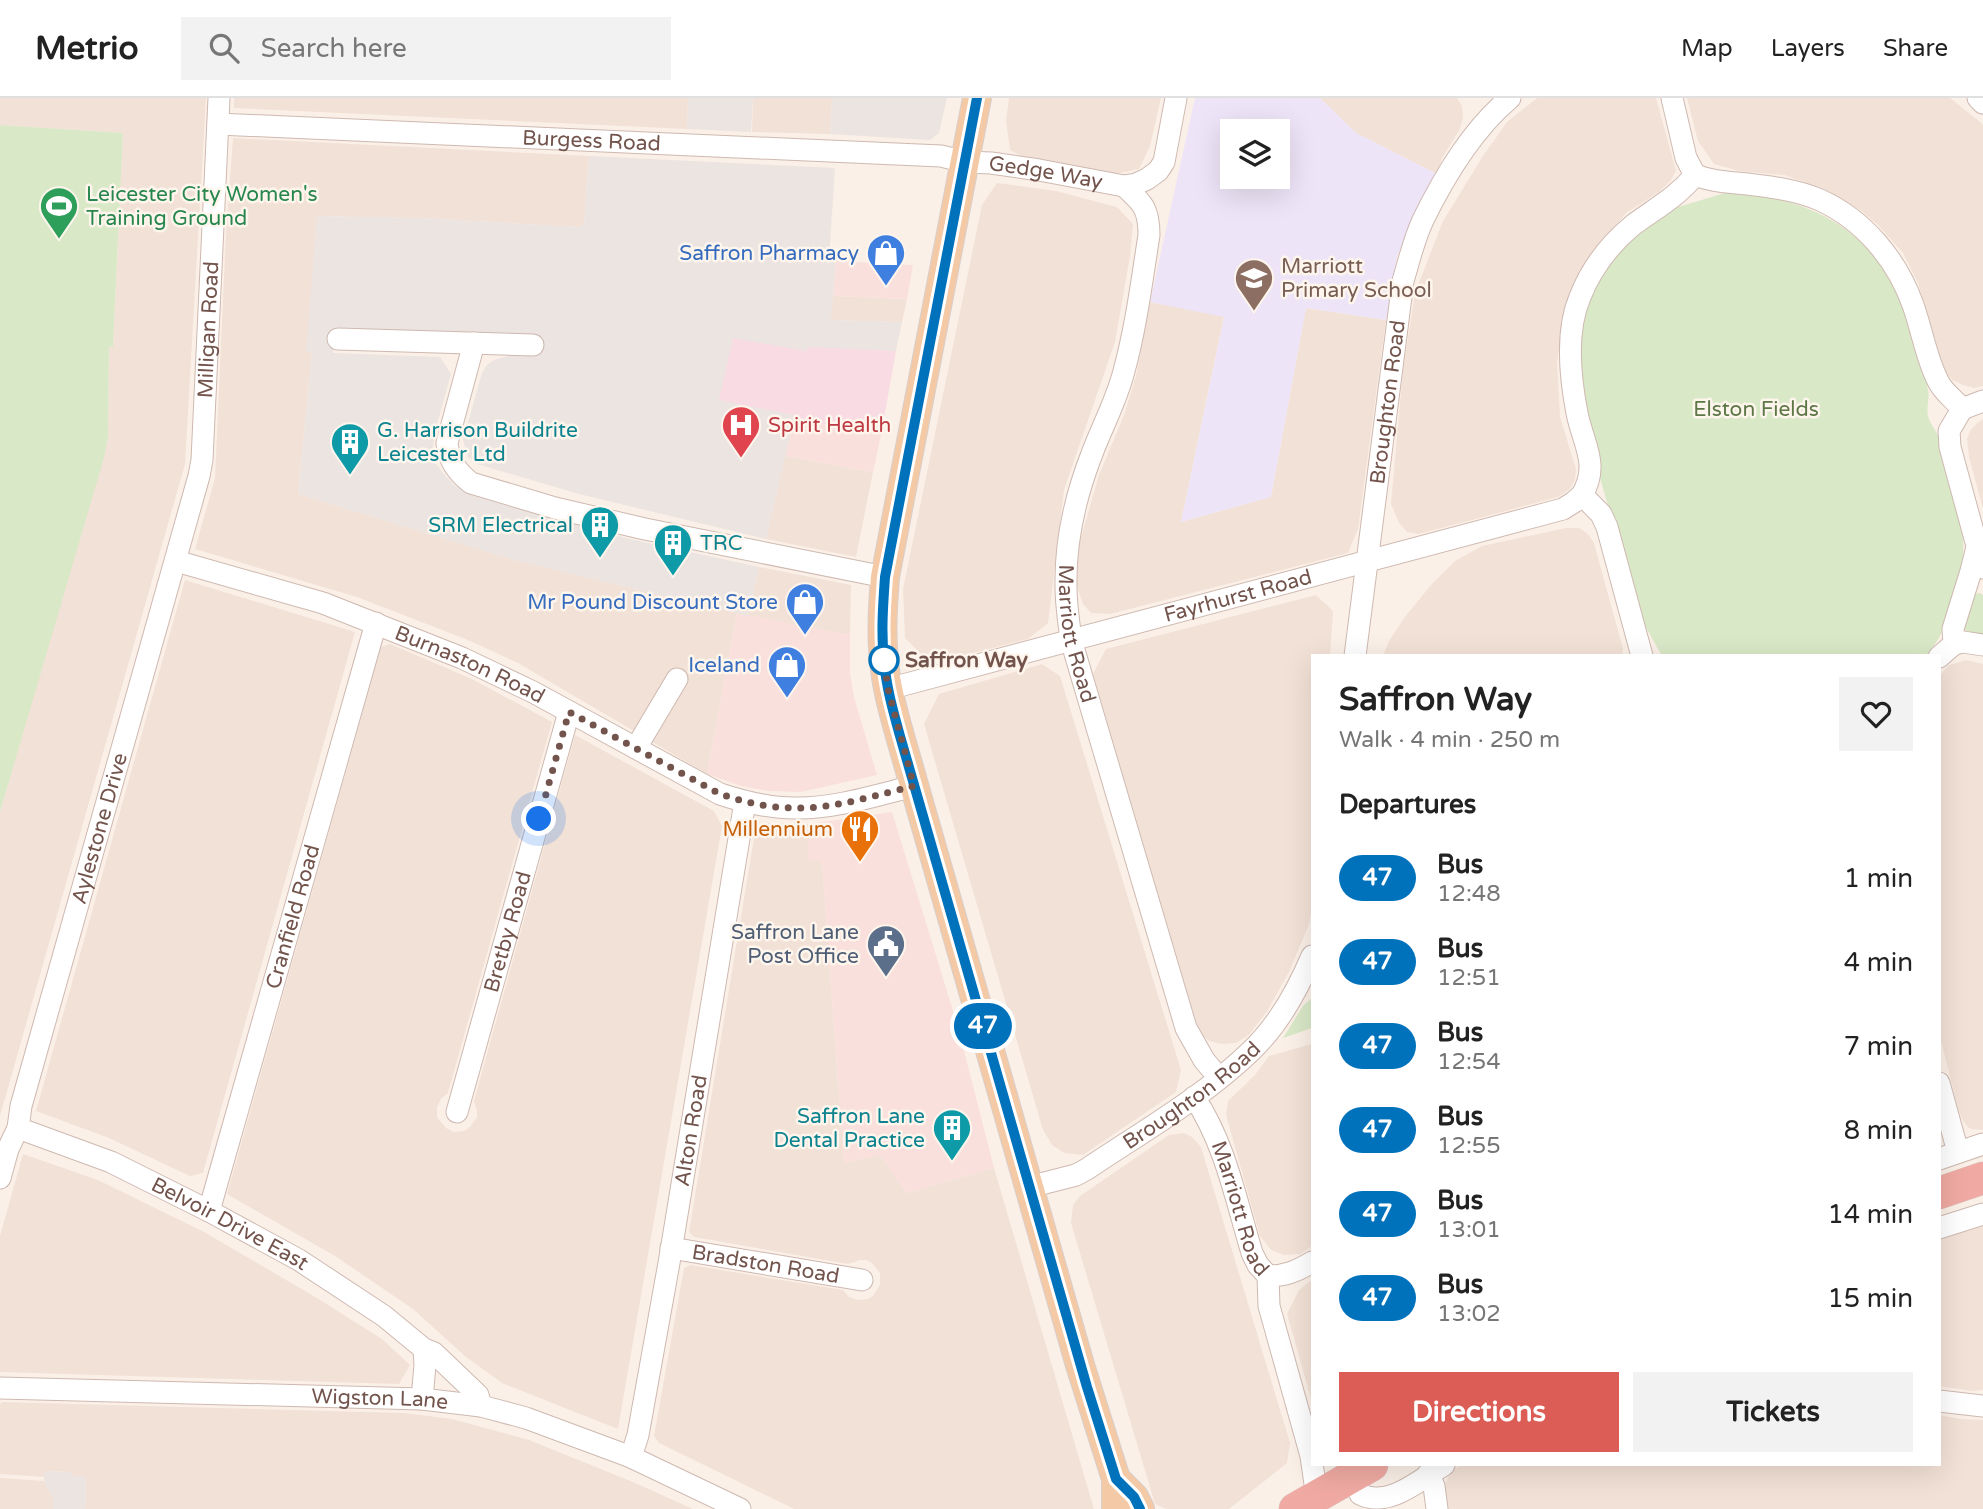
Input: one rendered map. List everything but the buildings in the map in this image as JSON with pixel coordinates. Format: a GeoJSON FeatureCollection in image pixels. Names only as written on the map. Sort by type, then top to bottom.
{"type":"FeatureCollection","features":[{"type":"Feature","properties":{"kind":"highway"},"geometry":{"type":"LineString","coordinates":[[1941,1192],[1983,1178]]}},
{"type":"Feature","properties":{"kind":"highway"},"geometry":{"type":"LineString","coordinates":[[1304,1499],[1370,1466]]}},
{"type":"Feature","properties":{"kind":"highway"},"geometry":{"type":"LineString","coordinates":[[1349,1501],[1395,1466]]}},
{"type":"Feature","properties":{"kind":"main road"},"geometry":{"type":"LineString","coordinates":[[977,98],[885,577],[882,635],[888,689],[1080,1364],[1116,1479],[1116,1509]]}},
{"type":"Feature","properties":{"kind":"main road"},"geometry":{"type":"LineString","coordinates":[[1116,1479],[1134,1497],[1140,1509]]}},
{"type":"Feature","properties":{"kind":"street","name":"Milligan Road"},"geometry":{"type":"LineString","coordinates":[[199,477],[219,98]]}},
{"type":"Feature","properties":{"kind":"street"},"geometry":{"type":"LineString","coordinates":[[1124,186],[1147,179],[1158,171],[1164,162],[1176,98]]}},
{"type":"Feature","properties":{"kind":"street"},"geometry":{"type":"LineString","coordinates":[[1672,98],[1686,158],[1695,175],[1711,181],[1799,192],[1836,208],[1881,247],[1894,265],[1912,304],[1939,384],[1962,409]]}},
{"type":"Feature","properties":{"kind":"street"},"geometry":{"type":"LineString","coordinates":[[1978,98],[1983,103]]}},
{"type":"Feature","properties":{"kind":"street","name":"Broughton Road"},"geometry":{"type":"LineString","coordinates":[[1355,654],[1403,281],[1422,222],[1495,103]]}},
{"type":"Feature","properties":{"kind":"street","name":"Burgess Road"},"geometry":{"type":"LineString","coordinates":[[218,124],[928,155],[966,162]]}},
{"type":"Feature","properties":{"kind":"street","name":"Gedge Way"},"geometry":{"type":"LineString","coordinates":[[966,162],[1039,170],[1124,186]]}},
{"type":"Feature","properties":{"kind":"street"},"geometry":{"type":"LineString","coordinates":[[1641,654],[1607,527],[1601,514],[1582,495],[1589,484],[1591,474],[1577,416],[1570,362],[1572,330],[1579,299],[1598,261],[1631,227],[1682,190],[1695,175]]}},
{"type":"Feature","properties":{"kind":"street","name":"Marriott Road"},"geometry":{"type":"LineString","coordinates":[[1124,186],[1145,206],[1149,235],[1133,333],[1123,374],[1077,497],[1067,551],[1065,589],[1071,640],[1186,1028],[1219,1078]]}},
{"type":"Feature","properties":{"kind":"street"},"geometry":{"type":"LineString","coordinates":[[338,339],[533,345]]}},
{"type":"Feature","properties":{"kind":"street"},"geometry":{"type":"LineString","coordinates":[[474,343],[447,443],[453,465],[471,483],[555,508],[645,529],[885,577]]}},
{"type":"Feature","properties":{"kind":"street"},"geometry":{"type":"LineString","coordinates":[[1983,401],[1962,409],[1950,431],[1950,447],[1983,568]]}},
{"type":"Feature","properties":{"kind":"street","name":"Aylestone Drive"},"geometry":{"type":"LineString","coordinates":[[0,1178],[8,1149],[18,1128],[21,1106],[199,477]]}},
{"type":"Feature","properties":{"kind":"street","name":"Fayrhurst Road"},"geometry":{"type":"LineString","coordinates":[[888,689],[1563,509],[1582,495]]}},
{"type":"Feature","properties":{"kind":"street"},"geometry":{"type":"LineString","coordinates":[[1946,650],[1977,545]]}},
{"type":"Feature","properties":{"kind":"street","name":"Burnaston Road"},"geometry":{"type":"LineString","coordinates":[[176,561],[323,603],[462,658],[533,692],[720,794],[745,802],[771,807],[822,806],[914,786]]}},
{"type":"Feature","properties":{"kind":"street","name":"Cranfield Road"},"geometry":{"type":"LineString","coordinates":[[209,1211],[376,623]]}},
{"type":"Feature","properties":{"kind":"street"},"geometry":{"type":"LineString","coordinates":[[1946,650],[1963,642],[1983,645]]}},
{"type":"Feature","properties":{"kind":"street"},"geometry":{"type":"LineString","coordinates":[[636,748],[677,679]]}},
{"type":"Feature","properties":{"kind":"street","name":"Bretby Road"},"geometry":{"type":"LineString","coordinates":[[457,1112],[569,712]]}},
{"type":"Feature","properties":{"kind":"street","name":"Alton Road"},"geometry":{"type":"LineString","coordinates":[[631,1457],[638,1436],[671,1248],[745,802]]}},
{"type":"Feature","properties":{"kind":"street","name":"Broughton Road"},"geometry":{"type":"LineString","coordinates":[[1029,1186],[1076,1175],[1087,1169],[1219,1078],[1267,1034],[1306,981],[1311,960]]}},
{"type":"Feature","properties":{"kind":"street","name":"Marriott Road"},"geometry":{"type":"LineString","coordinates":[[1194,1097],[1216,1137],[1252,1252],[1258,1265],[1268,1276],[1269,1306],[1311,1456],[1304,1499]]}},
{"type":"Feature","properties":{"kind":"street"},"geometry":{"type":"LineString","coordinates":[[1941,1099],[1948,1156],[1983,1144]]}},
{"type":"Feature","properties":{"kind":"street","name":"Belvoir Drive East"},"geometry":{"type":"LineString","coordinates":[[18,1128],[111,1163],[209,1211],[299,1260],[384,1316],[424,1349],[434,1353],[478,1395],[481,1406]]}},
{"type":"Feature","properties":{"kind":"street"},"geometry":{"type":"LineString","coordinates":[[1941,1227],[1983,1214]]}},
{"type":"Feature","properties":{"kind":"street","name":"Bradston Road"},"geometry":{"type":"LineString","coordinates":[[671,1248],[862,1280]]}},
{"type":"Feature","properties":{"kind":"street"},"geometry":{"type":"LineString","coordinates":[[1268,1276],[1282,1276],[1311,1263]]}},
{"type":"Feature","properties":{"kind":"street"},"geometry":{"type":"LineString","coordinates":[[422,1399],[424,1349]]}},
{"type":"Feature","properties":{"kind":"street","name":"Wigston Lane"},"geometry":{"type":"LineString","coordinates":[[0,1388],[422,1399],[481,1406],[526,1418],[631,1457],[740,1509]]}},
{"type":"Feature","properties":{"kind":"street"},"geometry":{"type":"LineString","coordinates":[[1941,1401],[1983,1406]]}},
{"type":"Feature","properties":{"kind":"street"},"geometry":{"type":"LineString","coordinates":[[1304,1499],[1329,1466]]}},
{"type":"Feature","properties":{"kind":"street"},"geometry":{"type":"LineString","coordinates":[[1349,1501],[1390,1496],[1436,1469]]}},
{"type":"Feature","properties":{"kind":"street"},"geometry":{"type":"LineString","coordinates":[[1436,1469],[1434,1486],[1437,1509]]}},
{"type":"Feature","properties":{"kind":"shaded area"},"geometry":{"type":"Polygon","coordinates":[[[0,98],[206,98],[185,464],[0,1116],[0,812],[108,439],[109,346],[113,347],[123,133],[0,125],[0,98]]]}},
{"type":"Feature","properties":{"kind":"shaded area"},"geometry":{"type":"Polygon","coordinates":[[[234,98],[688,98],[687,129],[234,108],[234,98]]]}},
{"type":"Feature","properties":{"kind":"shaded area"},"geometry":{"type":"Polygon","coordinates":[[[688,98],[753,98],[751,132],[687,129],[688,98]]]}},
{"type":"Feature","properties":{"kind":"shaded area"},"geometry":{"type":"Polygon","coordinates":[[[753,98],[832,98],[830,134],[752,132],[753,98]]]}},
{"type":"Feature","properties":{"kind":"shaded area"},"geometry":{"type":"Polygon","coordinates":[[[832,98],[947,98],[939,133],[930,140],[830,134],[832,98]]]}},
{"type":"Feature","properties":{"kind":"shaded area"},"geometry":{"type":"Polygon","coordinates":[[[1009,98],[1161,98],[1150,146],[1139,169],[1115,174],[1029,160],[1010,150],[1006,121],[1009,98]]]}},
{"type":"Feature","properties":{"kind":"shaded area","name":"Marriott Primary School"},"geometry":{"type":"Polygon","coordinates":[[[1195,98],[1320,98],[1356,133],[1437,174],[1397,256],[1386,320],[1306,308],[1271,497],[1181,522],[1224,317],[1150,302],[1195,98]]]}},
{"type":"Feature","properties":{"kind":"shaded area"},"geometry":{"type":"Polygon","coordinates":[[[1320,98],[1457,98],[1462,106],[1463,118],[1460,129],[1442,158],[1437,174],[1356,133],[1320,98]]]}},
{"type":"Feature","properties":{"kind":"shaded area"},"geometry":{"type":"Polygon","coordinates":[[[1537,98],[1656,98],[1676,171],[1659,192],[1626,213],[1589,257],[1565,311],[1557,362],[1560,417],[1576,469],[1575,480],[1570,489],[1558,497],[1419,534],[1407,532],[1399,523],[1391,504],[1403,370],[1415,293],[1443,221],[1483,156],[1507,122],[1537,98]]]}},
{"type":"Feature","properties":{"kind":"shaded area"},"geometry":{"type":"Polygon","coordinates":[[[1687,98],[1950,98],[1979,121],[1983,125],[1983,386],[1974,388],[1963,385],[1952,380],[1943,369],[1918,283],[1903,253],[1878,225],[1860,210],[1822,188],[1784,175],[1739,171],[1714,164],[1698,141],[1687,98]]]}},
{"type":"Feature","properties":{"kind":"shaded area"},"geometry":{"type":"Polygon","coordinates":[[[233,138],[589,156],[584,223],[580,227],[422,218],[317,216],[307,352],[312,353],[298,494],[514,560],[737,613],[707,774],[518,663],[468,640],[357,597],[195,549],[215,478],[233,138]]]}},
{"type":"Feature","properties":{"kind":"shaded area"},"geometry":{"type":"Polygon","coordinates":[[[589,156],[835,168],[829,260],[836,261],[831,320],[902,322],[896,351],[808,348],[766,539],[579,494],[477,464],[468,457],[463,440],[482,373],[487,365],[508,356],[533,355],[334,331],[333,353],[440,357],[451,374],[434,435],[433,452],[435,462],[454,485],[471,495],[543,516],[630,539],[759,567],[748,616],[514,560],[298,494],[312,353],[306,352],[317,216],[422,218],[580,227],[584,223],[589,156]]]}},
{"type":"Feature","properties":{"kind":"shaded area"},"geometry":{"type":"Polygon","coordinates":[[[997,183],[1056,191],[1117,207],[1133,224],[1130,256],[1115,342],[1064,490],[1048,623],[1028,639],[966,655],[921,654],[905,638],[903,589],[982,205],[997,183]]]}},
{"type":"Feature","properties":{"kind":"shaded area"},"geometry":{"type":"Polygon","coordinates":[[[836,261],[913,265],[907,299],[833,296],[836,261]]]}},
{"type":"Feature","properties":{"kind":"shaded area"},"geometry":{"type":"Polygon","coordinates":[[[833,296],[907,299],[902,322],[830,320],[833,296]]]}},
{"type":"Feature","properties":{"kind":"shaded area"},"geometry":{"type":"Polygon","coordinates":[[[1150,302],[1224,316],[1181,522],[1271,497],[1306,308],[1386,320],[1358,529],[1348,553],[1110,614],[1091,613],[1083,604],[1077,586],[1078,548],[1099,475],[1124,415],[1136,376],[1150,302]]]}},
{"type":"Feature","properties":{"kind":"shaded area"},"geometry":{"type":"Polygon","coordinates":[[[733,338],[806,351],[808,347],[896,351],[881,435],[794,419],[795,415],[719,400],[733,338]]]}},
{"type":"Feature","properties":{"kind":"shaded area"},"geometry":{"type":"Polygon","coordinates":[[[794,419],[881,435],[873,472],[785,456],[794,419]]]}},
{"type":"Feature","properties":{"kind":"shaded area"},"geometry":{"type":"Polygon","coordinates":[[[1983,419],[1983,509],[1967,439],[1970,431],[1983,419]]]}},
{"type":"Feature","properties":{"kind":"shaded area"},"geometry":{"type":"Polygon","coordinates":[[[785,456],[873,472],[856,557],[766,539],[785,456]]]}},
{"type":"Feature","properties":{"kind":"shaded area"},"geometry":{"type":"Polygon","coordinates":[[[1566,528],[1579,528],[1588,534],[1594,543],[1622,654],[1384,654],[1404,618],[1431,585],[1455,561],[1482,546],[1566,528]]]}},
{"type":"Feature","properties":{"kind":"shaded area"},"geometry":{"type":"Polygon","coordinates":[[[759,567],[851,585],[850,635],[748,616],[759,567]]]}},
{"type":"Feature","properties":{"kind":"shaded area"},"geometry":{"type":"Polygon","coordinates":[[[185,580],[355,632],[203,1173],[190,1176],[109,1138],[36,1111],[185,580]]]}},
{"type":"Feature","properties":{"kind":"shaded area"},"geometry":{"type":"Polygon","coordinates":[[[1316,595],[1333,611],[1330,654],[1311,654],[1309,924],[1290,970],[1268,1010],[1249,1035],[1236,1043],[1209,1041],[1201,1034],[1197,1025],[1093,674],[1106,649],[1316,595]]]}},
{"type":"Feature","properties":{"kind":"shaded area"},"geometry":{"type":"Polygon","coordinates":[[[737,613],[850,635],[850,673],[854,697],[877,775],[801,792],[768,791],[741,786],[707,774],[737,613]]]}},
{"type":"Feature","properties":{"kind":"shaded area"},"geometry":{"type":"Polygon","coordinates":[[[390,644],[472,679],[552,722],[448,1093],[437,1107],[437,1117],[446,1128],[454,1132],[464,1131],[477,1117],[474,1101],[575,735],[714,811],[722,826],[618,1429],[502,1383],[466,1357],[413,1309],[335,1256],[227,1194],[381,647],[390,644]]]}},
{"type":"Feature","properties":{"kind":"shaded area"},"geometry":{"type":"Polygon","coordinates":[[[1966,660],[1983,664],[1983,1130],[1970,1129],[1959,1112],[1941,1041],[1941,675],[1949,665],[1966,660]]]}},
{"type":"Feature","properties":{"kind":"shaded area"},"geometry":{"type":"Polygon","coordinates":[[[1042,664],[1060,676],[1181,1070],[1176,1092],[1083,1155],[1064,1153],[1052,1145],[1043,1130],[924,724],[939,694],[1042,664]]]}},
{"type":"Feature","properties":{"kind":"shaded area"},"geometry":{"type":"Polygon","coordinates":[[[892,812],[958,1027],[994,1168],[906,1193],[880,1155],[844,1163],[822,862],[808,859],[808,824],[892,812]]]}},
{"type":"Feature","properties":{"kind":"shaded area"},"geometry":{"type":"Polygon","coordinates":[[[764,823],[808,824],[808,858],[822,862],[844,1163],[880,1155],[906,1193],[994,1168],[1094,1509],[794,1509],[659,1443],[654,1436],[684,1268],[690,1265],[843,1290],[849,1297],[858,1300],[873,1296],[880,1285],[880,1273],[866,1260],[848,1264],[694,1237],[689,1232],[755,832],[764,823]]]}},
{"type":"Feature","properties":{"kind":"shaded area"},"geometry":{"type":"Polygon","coordinates":[[[1311,1044],[1311,1247],[1300,1254],[1284,1255],[1271,1250],[1260,1236],[1226,1115],[1228,1101],[1255,1075],[1269,1056],[1311,1044]]]}},
{"type":"Feature","properties":{"kind":"shaded area"},"geometry":{"type":"Polygon","coordinates":[[[1184,1133],[1201,1147],[1290,1443],[1287,1463],[1229,1509],[1166,1509],[1155,1504],[1071,1223],[1073,1205],[1080,1196],[1169,1135],[1184,1133]]]}},
{"type":"Feature","properties":{"kind":"shaded area"},"geometry":{"type":"Polygon","coordinates":[[[23,1154],[98,1180],[204,1232],[382,1339],[410,1365],[399,1384],[0,1372],[0,1236],[23,1154]]]}},
{"type":"Feature","properties":{"kind":"shaded area"},"geometry":{"type":"Polygon","coordinates":[[[1983,1225],[1983,1390],[1941,1386],[1941,1239],[1983,1225]]]}},
{"type":"Feature","properties":{"kind":"shaded area"},"geometry":{"type":"Polygon","coordinates":[[[1311,1281],[1311,1398],[1287,1314],[1299,1290],[1311,1281]]]}},
{"type":"Feature","properties":{"kind":"shaded area"},"geometry":{"type":"Polygon","coordinates":[[[2,1402],[404,1413],[452,1419],[529,1440],[693,1509],[85,1509],[86,1477],[71,1476],[71,1472],[45,1471],[44,1477],[0,1474],[2,1402]]]}},
{"type":"Feature","properties":{"kind":"shaded area"},"geometry":{"type":"Polygon","coordinates":[[[1941,1415],[1983,1420],[1983,1509],[1446,1509],[1444,1487],[1451,1471],[1460,1466],[1941,1466],[1941,1415]]]}},
{"type":"Feature","properties":{"kind":"shaded area"},"geometry":{"type":"Polygon","coordinates":[[[44,1471],[72,1472],[72,1476],[86,1477],[85,1509],[53,1509],[53,1498],[44,1481],[44,1471]]]}},
{"type":"Feature","properties":{"kind":"shaded area"},"geometry":{"type":"Polygon","coordinates":[[[0,1478],[44,1481],[53,1498],[53,1509],[0,1509],[0,1478]]]}},
{"type":"Feature","properties":{"kind":"green space","name":"Leicester City Women's Training Ground"},"geometry":{"type":"Polygon","coordinates":[[[0,125],[123,133],[113,347],[109,347],[108,438],[0,812],[0,125]]]}},
{"type":"Feature","properties":{"kind":"green space","name":"Elston Fields"},"geometry":{"type":"Polygon","coordinates":[[[1725,193],[1777,199],[1802,206],[1845,229],[1865,246],[1882,265],[1899,295],[1925,377],[1928,416],[1943,449],[1963,535],[1962,572],[1953,608],[1946,625],[1927,654],[1661,654],[1640,617],[1581,412],[1575,350],[1587,298],[1623,246],[1650,222],[1678,207],[1725,193]]]}},
{"type":"Feature","properties":{"kind":"green space"},"geometry":{"type":"Polygon","coordinates":[[[1974,594],[1983,595],[1983,639],[1963,635],[1960,626],[1974,594]]]}},
{"type":"Feature","properties":{"kind":"green space"},"geometry":{"type":"Polygon","coordinates":[[[1311,999],[1311,1028],[1283,1038],[1303,1006],[1311,999]]]}},
{"type":"Feature","properties":{"kind":"bus line","name":"47"},"geometry":{"type":"LineString","coordinates":[[977,98],[885,577],[882,635],[884,662],[900,736],[1080,1364],[1116,1479],[1134,1497],[1140,1509]]}},
{"type":"Feature","properties":{"kind":"place","name":"Leicester City Women's Training Ground"},"geometry":{"type":"Point","coordinates":[59,240]}},
{"type":"Feature","properties":{"kind":"place","name":"Saffron Pharmacy"},"geometry":{"type":"Point","coordinates":[886,287]}},
{"type":"Feature","properties":{"kind":"place","name":"Marriott Primary School"},"geometry":{"type":"Point","coordinates":[1254,312]}},
{"type":"Feature","properties":{"kind":"place","name":"Spirit Health"},"geometry":{"type":"Point","coordinates":[741,459]}},
{"type":"Feature","properties":{"kind":"place","name":"G. Harrison Buildrite Leicester Ltd"},"geometry":{"type":"Point","coordinates":[350,476]}},
{"type":"Feature","properties":{"kind":"place","name":"SRM Electrical"},"geometry":{"type":"Point","coordinates":[600,559]}},
{"type":"Feature","properties":{"kind":"place","name":"TRC"},"geometry":{"type":"Point","coordinates":[673,577]}},
{"type":"Feature","properties":{"kind":"place","name":"Mr Pound Discount Store"},"geometry":{"type":"Point","coordinates":[805,636]}},
{"type":"Feature","properties":{"kind":"place","name":"Saffron Way"},"geometry":{"type":"Point","coordinates":[884,660]}},
{"type":"Feature","properties":{"kind":"place","name":"Iceland"},"geometry":{"type":"Point","coordinates":[787,699]}},
{"type":"Feature","properties":{"kind":"place","name":"Millennium"},"geometry":{"type":"Point","coordinates":[860,863]}},
{"type":"Feature","properties":{"kind":"place","name":"Saffron Lane Post Office"},"geometry":{"type":"Point","coordinates":[886,978]}},
{"type":"Feature","properties":{"kind":"place","name":"Saffron Lane Dental Practice"},"geometry":{"type":"Point","coordinates":[952,1162]}},
{"type":"Feature","properties":{"kind":"route"},"geometry":{"type":"LineString","coordinates":[[539,819],[569,712],[720,794],[745,802],[771,807],[822,806],[914,786],[888,689],[884,660]]}}]}
